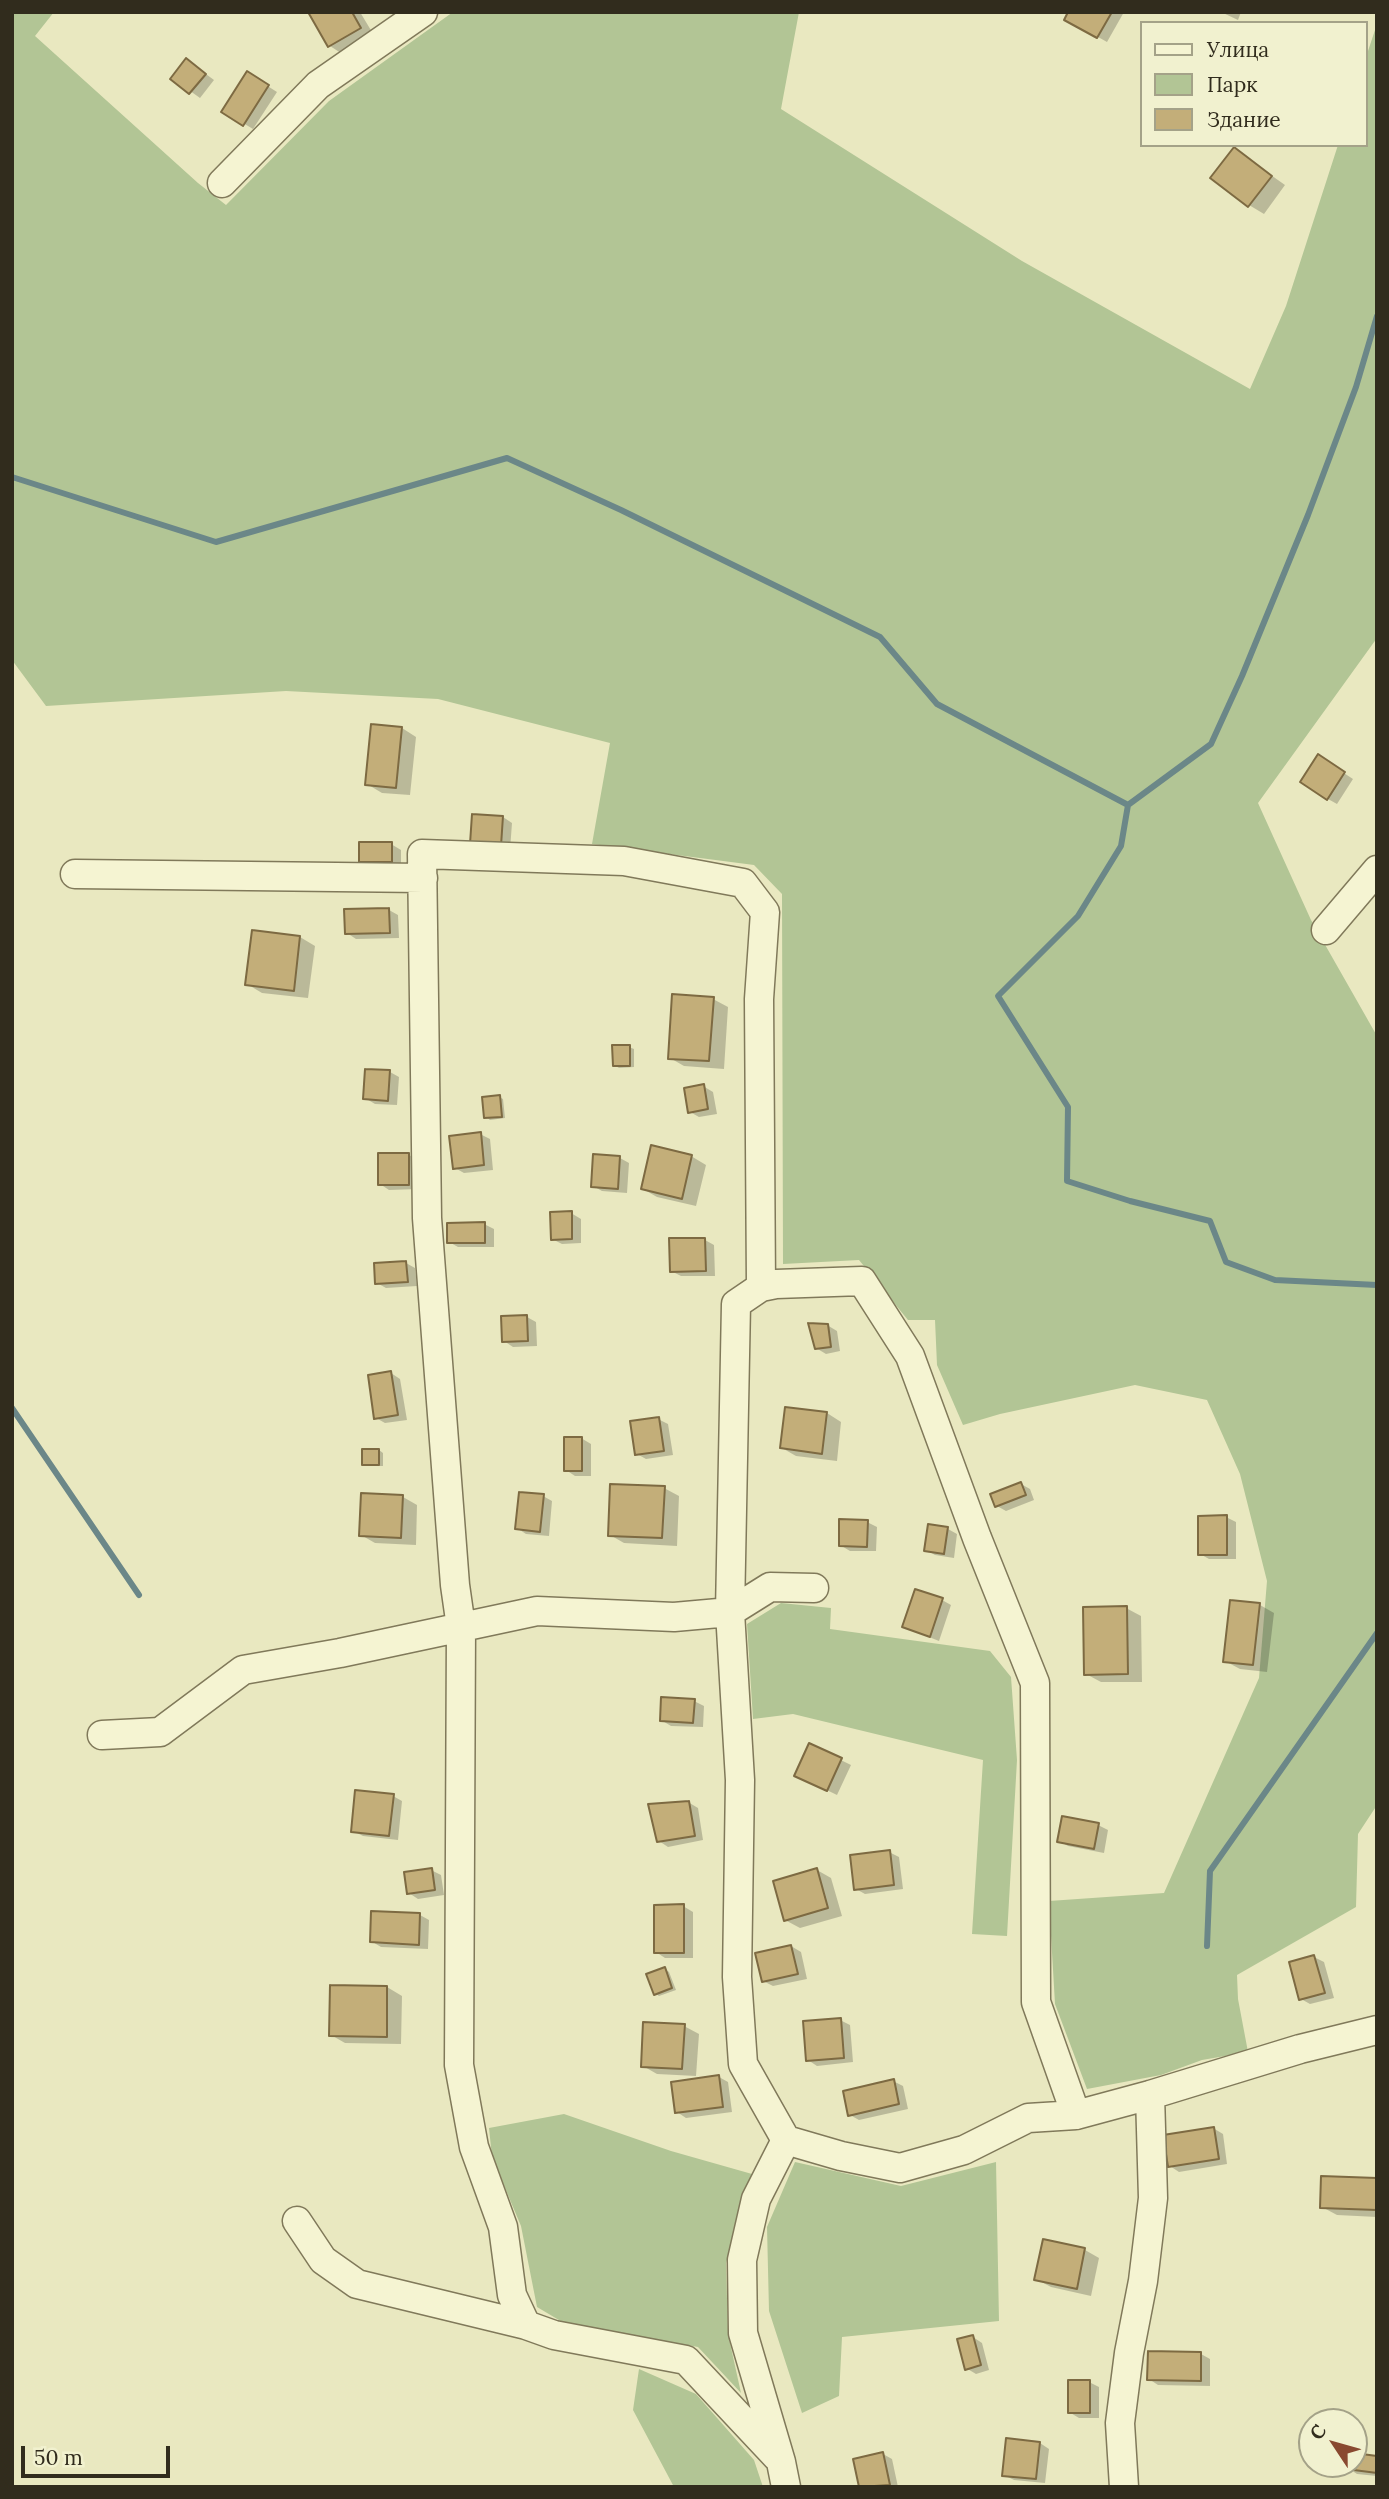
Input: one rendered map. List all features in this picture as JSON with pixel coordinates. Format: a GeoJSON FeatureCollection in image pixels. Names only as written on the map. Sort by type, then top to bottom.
{"type":"FeatureCollection","features":[{"type":"Feature","properties":{"kind":"street"},"geometry":{"type":"LineString","coordinates":[[222,184],[317,85],[423,12]]}},
{"type":"Feature","properties":{"kind":"street"},"geometry":{"type":"LineString","coordinates":[[526,2325],[512,2295],[503,2227],[474,2147],[459,2066],[460,1627],[454,1586],[427,1218],[422,854],[624,861],[743,883],[765,912],[759,999],[761,1287]]}},
{"type":"Feature","properties":{"kind":"street"},"geometry":{"type":"LineString","coordinates":[[1326,930],[1377,870]]}},
{"type":"Feature","properties":{"kind":"street"},"geometry":{"type":"LineString","coordinates":[[75,874],[423,878]]}},
{"type":"Feature","properties":{"kind":"street"},"geometry":{"type":"LineString","coordinates":[[1076,2115],[1036,2002],[1035,1683],[977,1538],[910,1356],[862,1281],[776,1284],[761,1287],[736,1304],[730,1612],[740,1780],[737,1977],[743,2064],[786,2140],[841,2156],[900,2168],[964,2150],[1028,2118],[1076,2115],[1300,2049],[1377,2030]]}},
{"type":"Feature","properties":{"kind":"street"},"geometry":{"type":"LineString","coordinates":[[102,1735],[160,1732],[243,1670],[340,1653],[537,1611],[674,1617],[730,1612],[770,1587],[814,1588]]}},
{"type":"Feature","properties":{"kind":"street"},"geometry":{"type":"LineString","coordinates":[[1124,2487],[1120,2423],[1129,2353],[1143,2281],[1153,2198],[1150,2095]]}},
{"type":"Feature","properties":{"kind":"street"},"geometry":{"type":"LineString","coordinates":[[784,2474],[744,2333],[742,2260],[757,2199],[786,2140]]}},
{"type":"Feature","properties":{"kind":"street"},"geometry":{"type":"LineString","coordinates":[[297,2221],[323,2260],[357,2284],[526,2325],[554,2335],[686,2360],[784,2474]]}},
{"type":"Feature","properties":{"kind":"green space"},"geometry":{"type":"Polygon","coordinates":[[[12,12],[54,12],[35,36],[226,205],[329,101],[453,12],[799,12],[781,109],[1022,261],[1250,389],[1286,306],[1337,147],[1368,147],[1368,51],[1377,24],[1377,638],[1258,803],[1311,920],[1377,1036],[1377,1805],[1358,1834],[1356,1907],[1237,1975],[1238,1999],[1248,2052],[1202,2060],[1161,2075],[1087,2089],[1055,2004],[1049,1901],[1164,1893],[1259,1678],[1267,1581],[1240,1474],[1207,1400],[1135,1385],[1000,1414],[963,1425],[937,1365],[935,1320],[908,1320],[859,1260],[783,1264],[782,894],[754,865],[592,844],[610,743],[438,699],[286,691],[46,706],[12,660],[12,12]]]}},
{"type":"Feature","properties":{"kind":"green space"},"geometry":{"type":"Polygon","coordinates":[[[781,1603],[831,1608],[830,1629],[990,1651],[1011,1677],[1017,1760],[1007,1936],[972,1934],[983,1760],[793,1714],[753,1719],[747,1624],[781,1603]]]}},
{"type":"Feature","properties":{"kind":"green space"},"geometry":{"type":"Polygon","coordinates":[[[564,2114],[671,2151],[752,2174],[726,2263],[728,2334],[741,2393],[698,2347],[564,2323],[537,2307],[521,2226],[492,2157],[489,2128],[564,2114]]]}},
{"type":"Feature","properties":{"kind":"green space"},"geometry":{"type":"Polygon","coordinates":[[[795,2162],[901,2186],[996,2162],[999,2321],[842,2337],[839,2396],[802,2413],[769,2311],[767,2227],[795,2162]]]}},
{"type":"Feature","properties":{"kind":"green space"},"geometry":{"type":"Polygon","coordinates":[[[639,2369],[696,2394],[754,2460],[763,2487],[674,2487],[633,2410],[639,2369]]]}},
{"type":"Feature","properties":{"kind":"building"},"geometry":{"type":"Polygon","coordinates":[[[308,12],[352,12],[361,28],[328,47],[308,12]]]}},
{"type":"Feature","properties":{"kind":"building"},"geometry":{"type":"Polygon","coordinates":[[[1068,12],[1112,12],[1097,38],[1064,20],[1068,12]]]}},
{"type":"Feature","properties":{"kind":"building"},"geometry":{"type":"Polygon","coordinates":[[[186,58],[206,74],[189,94],[170,79],[186,58]]]}},
{"type":"Feature","properties":{"kind":"building"},"geometry":{"type":"Polygon","coordinates":[[[247,71],[269,85],[243,126],[221,112],[247,71]]]}},
{"type":"Feature","properties":{"kind":"building"},"geometry":{"type":"Polygon","coordinates":[[[1234,147],[1272,176],[1248,207],[1210,178],[1234,147]]]}},
{"type":"Feature","properties":{"kind":"building"},"geometry":{"type":"Polygon","coordinates":[[[371,724],[402,727],[396,788],[365,785],[371,724]]]}},
{"type":"Feature","properties":{"kind":"building"},"geometry":{"type":"Polygon","coordinates":[[[1318,754],[1345,772],[1327,800],[1300,782],[1318,754]]]}},
{"type":"Feature","properties":{"kind":"building"},"geometry":{"type":"Polygon","coordinates":[[[472,814],[503,816],[501,846],[470,844],[472,814]]]}},
{"type":"Feature","properties":{"kind":"building"},"geometry":{"type":"Polygon","coordinates":[[[359,842],[392,842],[392,862],[359,862],[359,842]]]}},
{"type":"Feature","properties":{"kind":"building"},"geometry":{"type":"Polygon","coordinates":[[[389,908],[390,933],[345,934],[344,909],[389,908]]]}},
{"type":"Feature","properties":{"kind":"building"},"geometry":{"type":"Polygon","coordinates":[[[252,930],[300,936],[294,991],[245,985],[252,930]]]}},
{"type":"Feature","properties":{"kind":"building"},"geometry":{"type":"Polygon","coordinates":[[[672,994],[714,997],[709,1061],[668,1059],[672,994]]]}},
{"type":"Feature","properties":{"kind":"building"},"geometry":{"type":"Polygon","coordinates":[[[612,1045],[630,1045],[630,1066],[613,1066],[612,1045]]]}},
{"type":"Feature","properties":{"kind":"building"},"geometry":{"type":"Polygon","coordinates":[[[365,1069],[390,1070],[388,1101],[363,1099],[365,1069]]]}},
{"type":"Feature","properties":{"kind":"building"},"geometry":{"type":"Polygon","coordinates":[[[704,1084],[708,1109],[688,1113],[684,1088],[704,1084]]]}},
{"type":"Feature","properties":{"kind":"building"},"geometry":{"type":"Polygon","coordinates":[[[500,1095],[502,1117],[484,1118],[482,1097],[500,1095]]]}},
{"type":"Feature","properties":{"kind":"building"},"geometry":{"type":"Polygon","coordinates":[[[481,1132],[484,1165],[453,1169],[449,1136],[481,1132]]]}},
{"type":"Feature","properties":{"kind":"building"},"geometry":{"type":"Polygon","coordinates":[[[651,1145],[692,1155],[682,1199],[641,1189],[651,1145]]]}},
{"type":"Feature","properties":{"kind":"building"},"geometry":{"type":"Polygon","coordinates":[[[378,1153],[409,1153],[409,1185],[378,1185],[378,1153]]]}},
{"type":"Feature","properties":{"kind":"building"},"geometry":{"type":"Polygon","coordinates":[[[593,1154],[620,1156],[618,1189],[591,1187],[593,1154]]]}},
{"type":"Feature","properties":{"kind":"building"},"geometry":{"type":"Polygon","coordinates":[[[572,1211],[572,1239],[551,1240],[550,1212],[572,1211]]]}},
{"type":"Feature","properties":{"kind":"building"},"geometry":{"type":"Polygon","coordinates":[[[485,1222],[485,1243],[447,1243],[447,1223],[485,1222]]]}},
{"type":"Feature","properties":{"kind":"building"},"geometry":{"type":"Polygon","coordinates":[[[669,1238],[705,1238],[706,1271],[670,1272],[669,1238]]]}},
{"type":"Feature","properties":{"kind":"building"},"geometry":{"type":"Polygon","coordinates":[[[406,1261],[408,1282],[375,1284],[374,1263],[406,1261]]]}},
{"type":"Feature","properties":{"kind":"building"},"geometry":{"type":"Polygon","coordinates":[[[527,1315],[528,1341],[502,1342],[501,1316],[527,1315]]]}},
{"type":"Feature","properties":{"kind":"building"},"geometry":{"type":"Polygon","coordinates":[[[808,1323],[828,1324],[831,1347],[815,1349],[808,1323]]]}},
{"type":"Feature","properties":{"kind":"building"},"geometry":{"type":"Polygon","coordinates":[[[391,1371],[398,1415],[374,1419],[368,1375],[391,1371]]]}},
{"type":"Feature","properties":{"kind":"building"},"geometry":{"type":"Polygon","coordinates":[[[785,1407],[827,1412],[822,1454],[780,1448],[785,1407]]]}},
{"type":"Feature","properties":{"kind":"building"},"geometry":{"type":"Polygon","coordinates":[[[659,1417],[664,1451],[635,1455],[630,1421],[659,1417]]]}},
{"type":"Feature","properties":{"kind":"building"},"geometry":{"type":"Polygon","coordinates":[[[564,1437],[582,1437],[582,1471],[564,1471],[564,1437]]]}},
{"type":"Feature","properties":{"kind":"building"},"geometry":{"type":"Polygon","coordinates":[[[362,1449],[379,1449],[379,1465],[362,1465],[362,1449]]]}},
{"type":"Feature","properties":{"kind":"building"},"geometry":{"type":"Polygon","coordinates":[[[1021,1482],[1026,1495],[995,1507],[990,1494],[1021,1482]]]}},
{"type":"Feature","properties":{"kind":"building"},"geometry":{"type":"Polygon","coordinates":[[[610,1484],[665,1486],[662,1538],[608,1536],[610,1484]]]}},
{"type":"Feature","properties":{"kind":"building"},"geometry":{"type":"Polygon","coordinates":[[[519,1492],[544,1494],[540,1532],[515,1529],[519,1492]]]}},
{"type":"Feature","properties":{"kind":"building"},"geometry":{"type":"Polygon","coordinates":[[[361,1493],[403,1495],[401,1538],[359,1536],[361,1493]]]}},
{"type":"Feature","properties":{"kind":"building"},"geometry":{"type":"Polygon","coordinates":[[[1227,1515],[1227,1555],[1198,1555],[1198,1516],[1227,1515]]]}},
{"type":"Feature","properties":{"kind":"building"},"geometry":{"type":"Polygon","coordinates":[[[839,1519],[868,1520],[867,1547],[839,1546],[839,1519]]]}},
{"type":"Feature","properties":{"kind":"building"},"geometry":{"type":"Polygon","coordinates":[[[928,1524],[948,1527],[944,1554],[924,1551],[928,1524]]]}},
{"type":"Feature","properties":{"kind":"building"},"geometry":{"type":"Polygon","coordinates":[[[915,1589],[943,1598],[930,1637],[902,1627],[915,1589]]]}},
{"type":"Feature","properties":{"kind":"building"},"geometry":{"type":"Polygon","coordinates":[[[1230,1600],[1260,1603],[1253,1665],[1223,1662],[1230,1600]]]}},
{"type":"Feature","properties":{"kind":"building"},"geometry":{"type":"Polygon","coordinates":[[[1127,1606],[1128,1674],[1084,1675],[1083,1607],[1127,1606]]]}},
{"type":"Feature","properties":{"kind":"building"},"geometry":{"type":"Polygon","coordinates":[[[661,1697],[695,1699],[693,1723],[660,1721],[661,1697]]]}},
{"type":"Feature","properties":{"kind":"building"},"geometry":{"type":"Polygon","coordinates":[[[809,1743],[842,1758],[827,1791],[794,1776],[809,1743]]]}},
{"type":"Feature","properties":{"kind":"building"},"geometry":{"type":"Polygon","coordinates":[[[355,1790],[394,1794],[389,1836],[351,1832],[355,1790]]]}},
{"type":"Feature","properties":{"kind":"building"},"geometry":{"type":"Polygon","coordinates":[[[689,1801],[695,1836],[657,1842],[648,1804],[689,1801]]]}},
{"type":"Feature","properties":{"kind":"building"},"geometry":{"type":"Polygon","coordinates":[[[1062,1816],[1099,1823],[1094,1849],[1057,1842],[1062,1816]]]}},
{"type":"Feature","properties":{"kind":"building"},"geometry":{"type":"Polygon","coordinates":[[[890,1850],[894,1885],[854,1890],[850,1855],[890,1850]]]}},
{"type":"Feature","properties":{"kind":"building"},"geometry":{"type":"Polygon","coordinates":[[[432,1868],[435,1890],[407,1894],[404,1872],[432,1868]]]}},
{"type":"Feature","properties":{"kind":"building"},"geometry":{"type":"Polygon","coordinates":[[[817,1868],[828,1908],[784,1921],[773,1881],[817,1868]]]}},
{"type":"Feature","properties":{"kind":"building"},"geometry":{"type":"Polygon","coordinates":[[[684,1904],[684,1953],[654,1953],[654,1905],[684,1904]]]}},
{"type":"Feature","properties":{"kind":"building"},"geometry":{"type":"Polygon","coordinates":[[[371,1911],[420,1913],[419,1945],[370,1942],[371,1911]]]}},
{"type":"Feature","properties":{"kind":"building"},"geometry":{"type":"Polygon","coordinates":[[[791,1945],[798,1974],[762,1982],[755,1953],[791,1945]]]}},
{"type":"Feature","properties":{"kind":"building"},"geometry":{"type":"Polygon","coordinates":[[[1314,1955],[1325,1993],[1299,2000],[1289,1962],[1314,1955]]]}},
{"type":"Feature","properties":{"kind":"building"},"geometry":{"type":"Polygon","coordinates":[[[665,1967],[672,1988],[654,1995],[646,1974],[665,1967]]]}},
{"type":"Feature","properties":{"kind":"building"},"geometry":{"type":"Polygon","coordinates":[[[330,1985],[387,1986],[387,2037],[329,2036],[330,1985]]]}},
{"type":"Feature","properties":{"kind":"building"},"geometry":{"type":"Polygon","coordinates":[[[841,2018],[844,2058],[806,2061],[803,2021],[841,2018]]]}},
{"type":"Feature","properties":{"kind":"building"},"geometry":{"type":"Polygon","coordinates":[[[643,2022],[685,2024],[682,2069],[641,2067],[643,2022]]]}},
{"type":"Feature","properties":{"kind":"building"},"geometry":{"type":"Polygon","coordinates":[[[719,2075],[723,2107],[675,2113],[671,2082],[719,2075]]]}},
{"type":"Feature","properties":{"kind":"building"},"geometry":{"type":"Polygon","coordinates":[[[894,2079],[899,2104],[848,2116],[843,2091],[894,2079]]]}},
{"type":"Feature","properties":{"kind":"building"},"geometry":{"type":"Polygon","coordinates":[[[1214,2127],[1219,2159],[1168,2167],[1163,2135],[1214,2127]]]}},
{"type":"Feature","properties":{"kind":"building"},"geometry":{"type":"Polygon","coordinates":[[[1321,2176],[1377,2178],[1377,2210],[1320,2208],[1321,2176]]]}},
{"type":"Feature","properties":{"kind":"building"},"geometry":{"type":"Polygon","coordinates":[[[1043,2239],[1085,2248],[1077,2289],[1034,2280],[1043,2239]]]}},
{"type":"Feature","properties":{"kind":"building"},"geometry":{"type":"Polygon","coordinates":[[[973,2335],[981,2365],[965,2370],[957,2339],[973,2335]]]}},
{"type":"Feature","properties":{"kind":"building"},"geometry":{"type":"Polygon","coordinates":[[[1148,2351],[1201,2352],[1201,2381],[1147,2380],[1148,2351]]]}},
{"type":"Feature","properties":{"kind":"building"},"geometry":{"type":"Polygon","coordinates":[[[1068,2380],[1090,2380],[1090,2413],[1068,2413],[1068,2380]]]}},
{"type":"Feature","properties":{"kind":"building"},"geometry":{"type":"Polygon","coordinates":[[[1006,2438],[1040,2442],[1036,2479],[1002,2476],[1006,2438]]]}},
{"type":"Feature","properties":{"kind":"building"},"geometry":{"type":"Polygon","coordinates":[[[883,2452],[890,2485],[859,2487],[853,2459],[883,2452]]]}},
{"type":"Feature","properties":{"kind":"building"},"geometry":{"type":"Polygon","coordinates":[[[1368,2455],[1377,2456],[1377,2473],[1368,2472],[1368,2455]]]}},
{"type":"Feature","properties":{"kind":"waterway"},"geometry":{"type":"LineString","coordinates":[[1128,805],[1211,744],[1308,515],[1356,387],[1377,316]]}},
{"type":"Feature","properties":{"kind":"waterway"},"geometry":{"type":"LineString","coordinates":[[12,477],[216,542],[507,458],[621,510],[880,637],[937,704],[1128,805],[1121,846],[1078,916],[998,996],[1068,1107],[1067,1181],[1130,1201],[1210,1221],[1226,1262],[1275,1280],[1377,1285]]}},
{"type":"Feature","properties":{"kind":"waterway"},"geometry":{"type":"LineString","coordinates":[[12,1408],[139,1595]]}},
{"type":"Feature","properties":{"kind":"waterway"},"geometry":{"type":"LineString","coordinates":[[1207,1946],[1210,1871],[1377,1633]]}}]}
